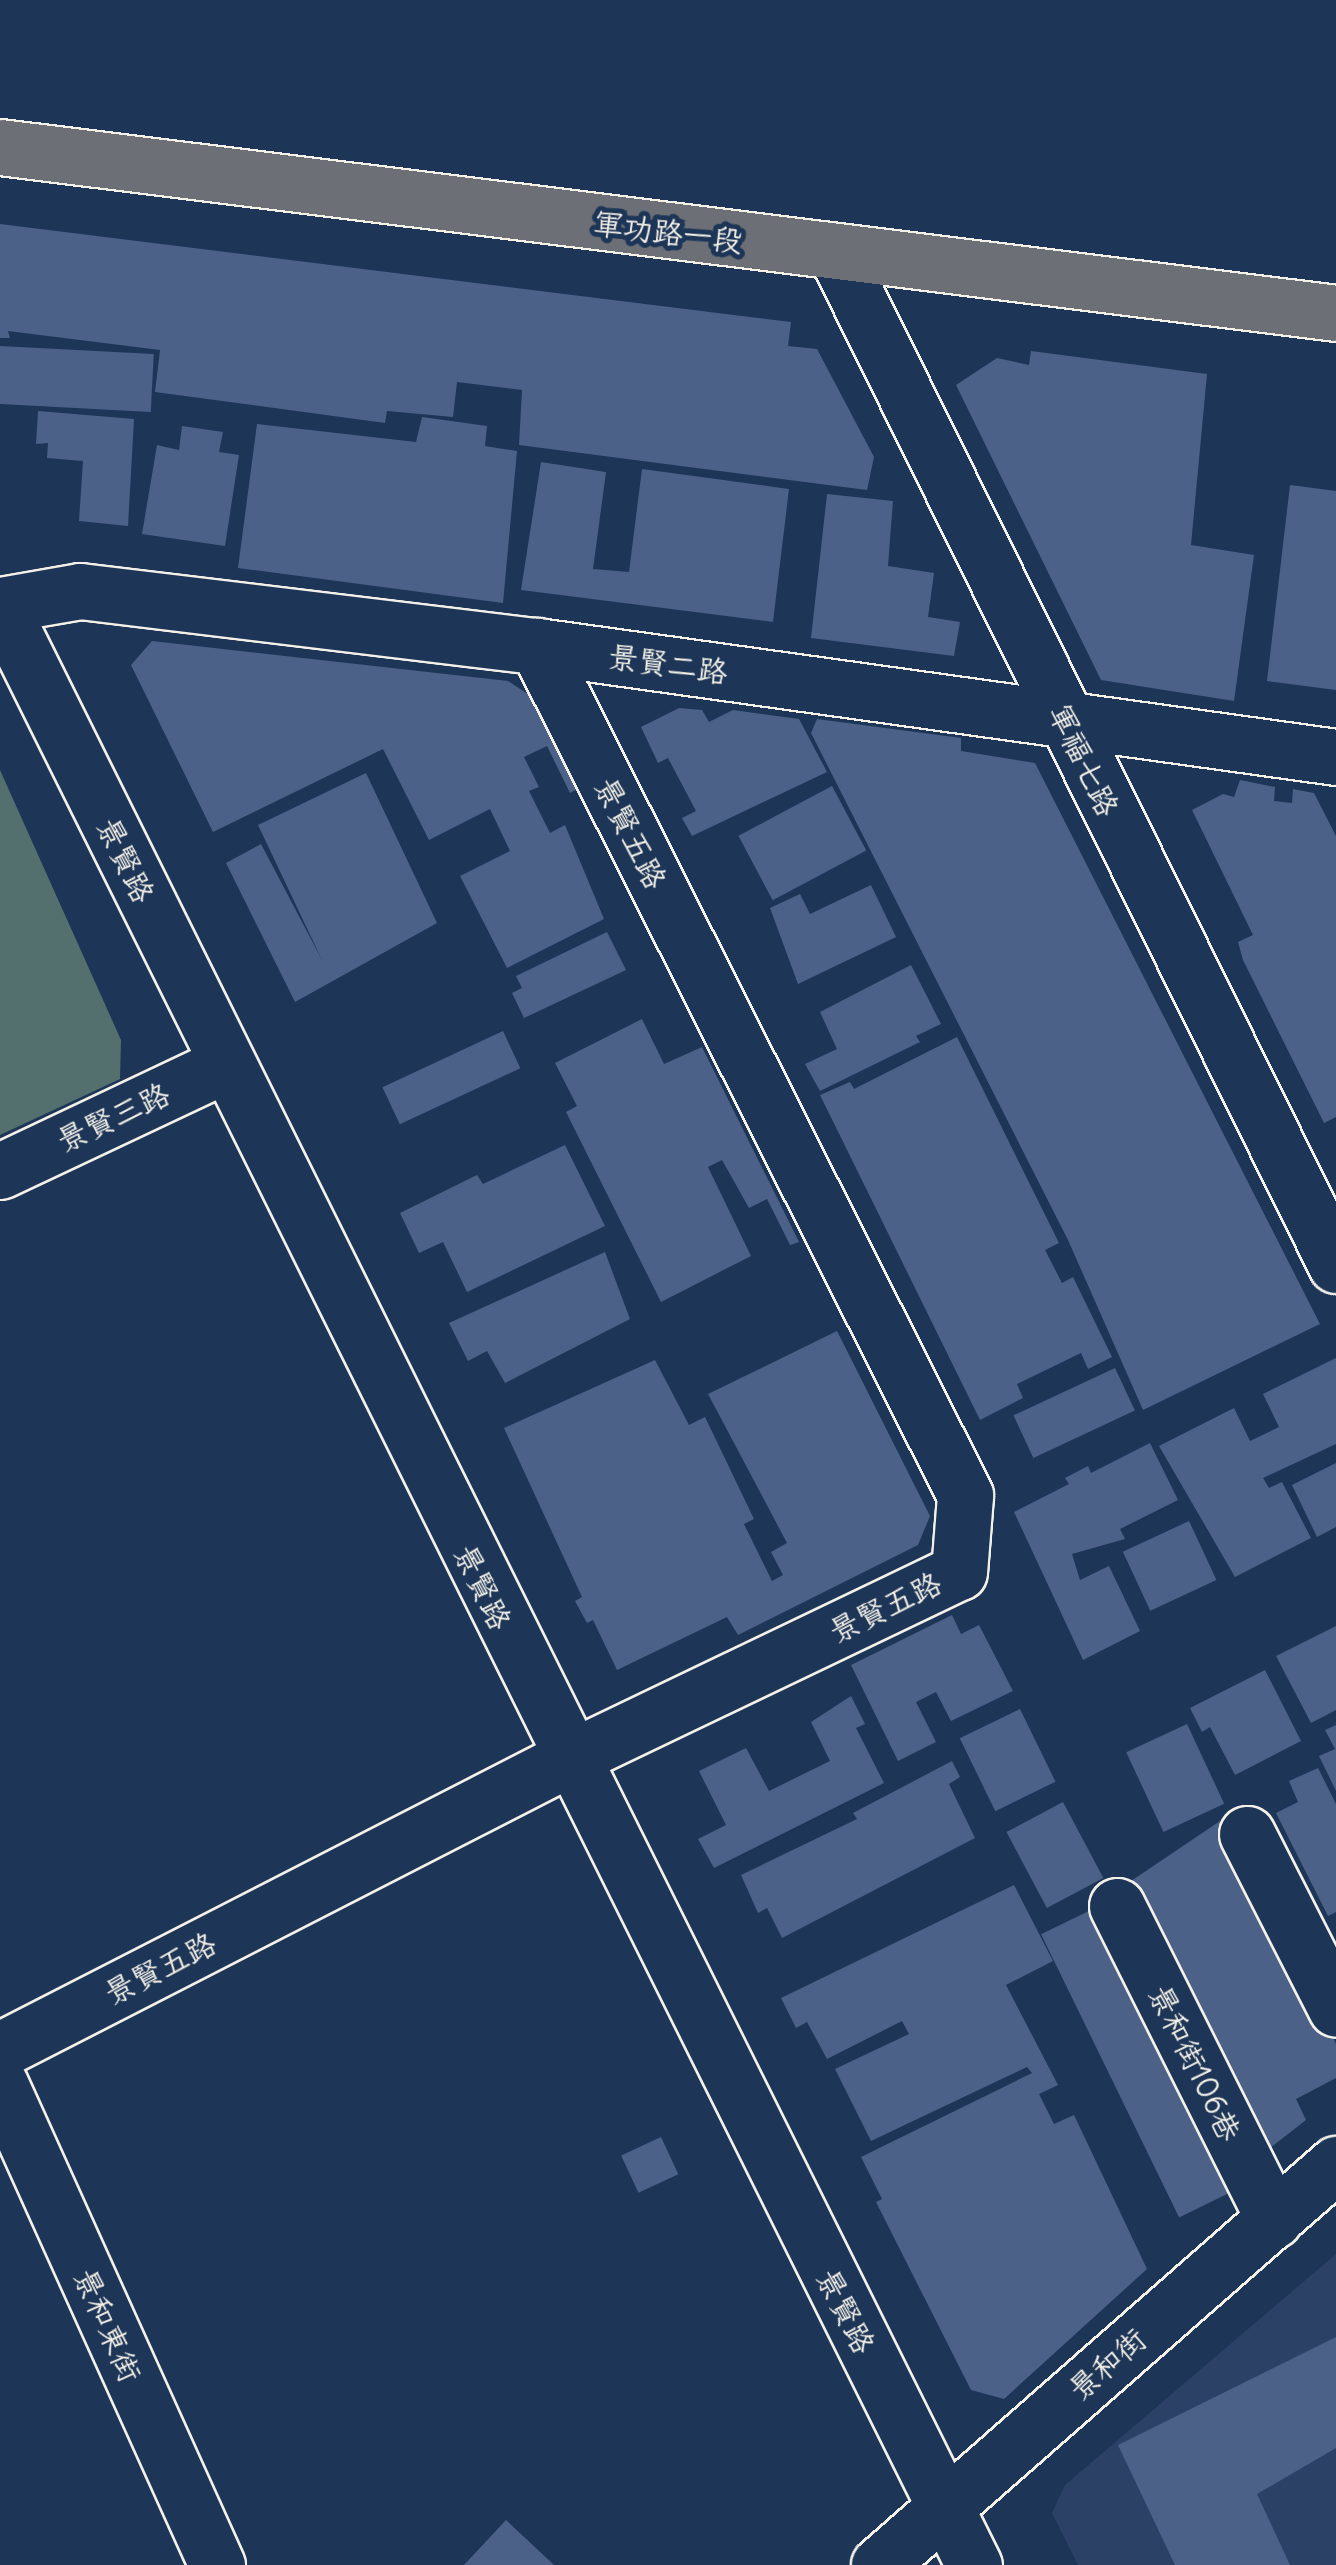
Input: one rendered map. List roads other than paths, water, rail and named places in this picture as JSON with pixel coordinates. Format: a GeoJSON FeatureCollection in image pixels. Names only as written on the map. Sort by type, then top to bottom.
{"type":"FeatureCollection","features":[{"type":"Feature","properties":{"kind":"main road","name":"軍功路一段"},"geometry":{"type":"LineString","coordinates":[[0,147],[1336,314]]}},
{"type":"Feature","properties":{"kind":"street","name":"軍福七路"},"geometry":{"type":"LineString","coordinates":[[836,254],[1336,1265]]}},
{"type":"Feature","properties":{"kind":"street","name":"景賢二路"},"geometry":{"type":"LineString","coordinates":[[0,605],[80,592],[537,646],[1336,757]]}},
{"type":"Feature","properties":{"kind":"street","name":"景賢路"},"geometry":{"type":"LineString","coordinates":[[0,605],[568,1759],[974,2565]]}},
{"type":"Feature","properties":{"kind":"street","name":"景賢五路"},"geometry":{"type":"LineString","coordinates":[[0,2050],[568,1759],[958,1572],[966,1495],[537,646]]}},
{"type":"Feature","properties":{"kind":"street","name":"景賢三路"},"geometry":{"type":"LineString","coordinates":[[0,1171],[226,1064]]}},
{"type":"Feature","properties":{"kind":"street"},"geometry":{"type":"LineString","coordinates":[[1247,1834],[1336,2009]]}},
{"type":"Feature","properties":{"kind":"street","name":"景和街106巷"},"geometry":{"type":"LineString","coordinates":[[1117,1906],[1274,2220]]}},
{"type":"Feature","properties":{"kind":"street","name":"景和東街"},"geometry":{"type":"LineString","coordinates":[[0,2084],[216,2565]]}},
{"type":"Feature","properties":{"kind":"street","name":"景和街"},"geometry":{"type":"LineString","coordinates":[[879,2565],[943,2504],[1336,2164]]}}]}
